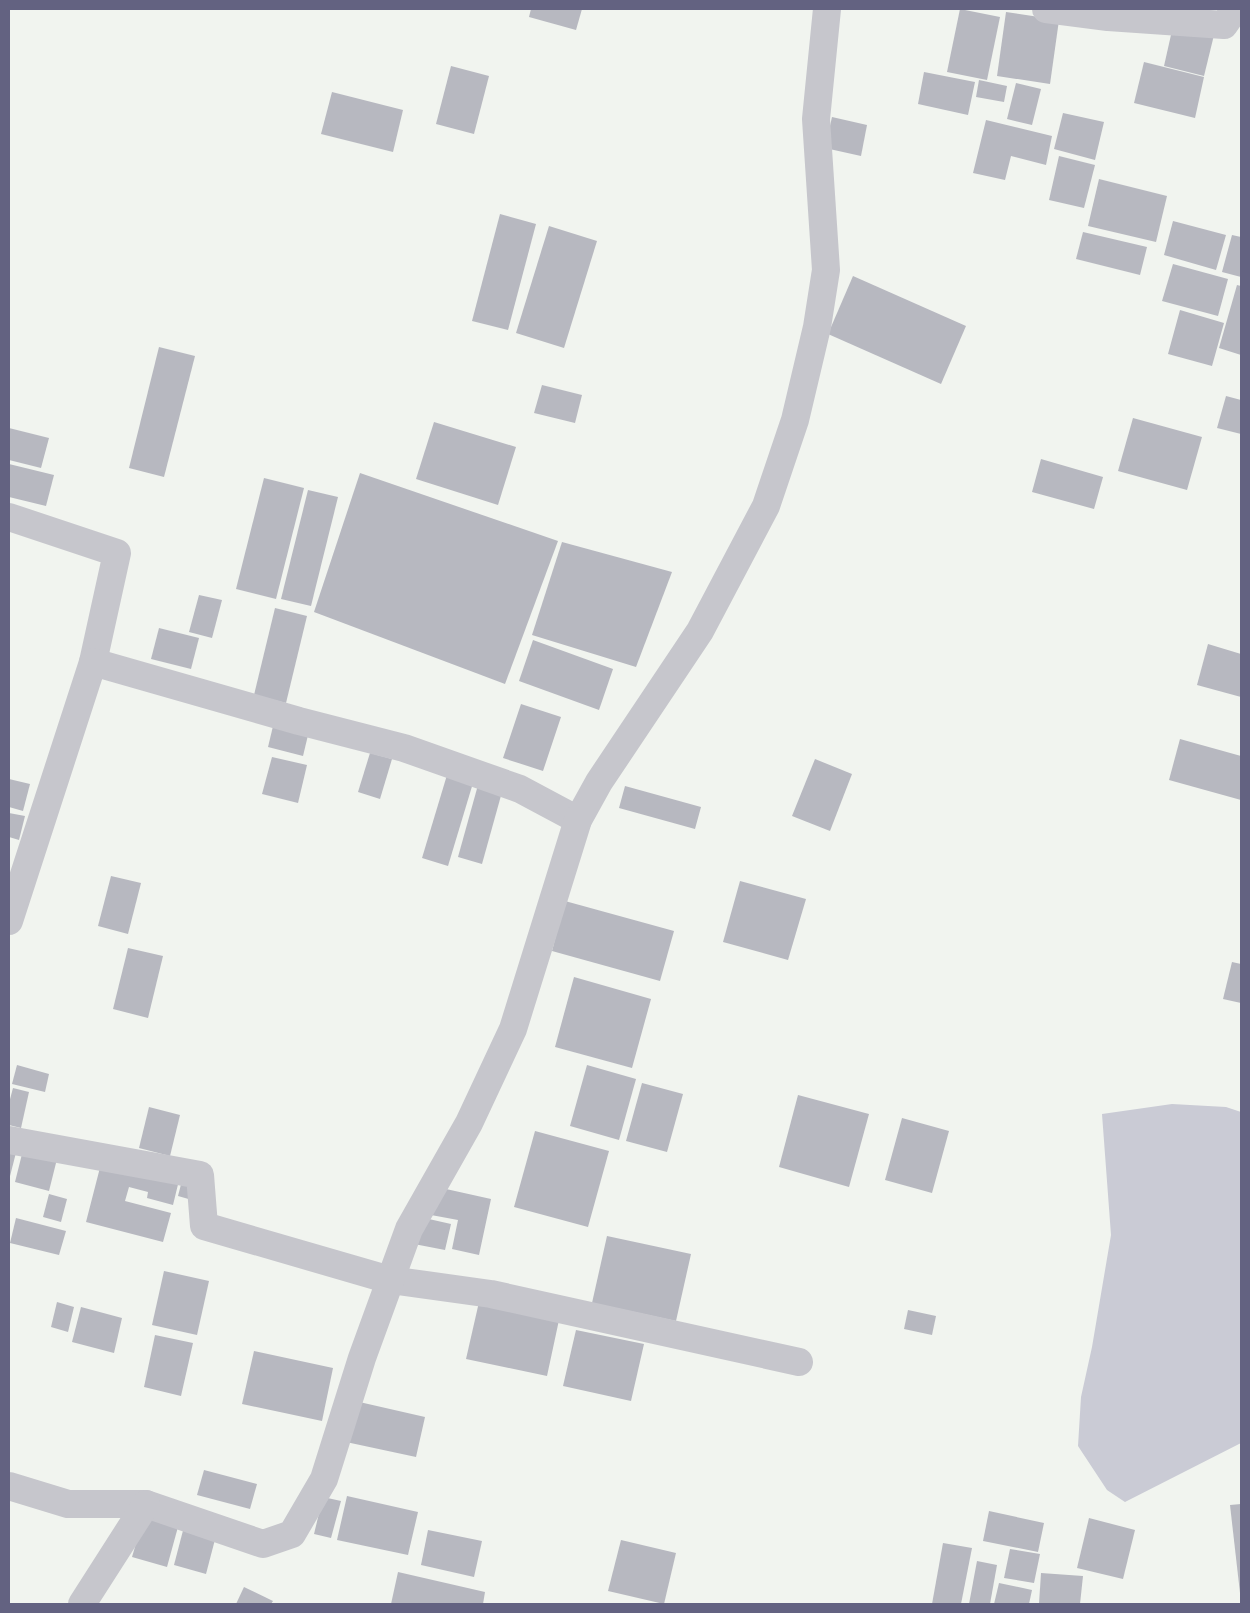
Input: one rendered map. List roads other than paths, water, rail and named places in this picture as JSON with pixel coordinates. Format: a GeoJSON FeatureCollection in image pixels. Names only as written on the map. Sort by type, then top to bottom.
{"type":"FeatureCollection","features":[{"type":"Feature","properties":{"kind":"street"},"geometry":{"type":"LineString","coordinates":[[9,1486],[68,1504],[146,1504],[263,1544],[292,1534],[324,1479],[362,1358],[409,1229],[469,1123],[513,1029],[578,820],[598,782],[700,631],[766,506],[795,420],[817,327],[826,270],[816,119],[827,9]]}},
{"type":"Feature","properties":{"kind":"street"},"geometry":{"type":"LineString","coordinates":[[1046,9],[1108,17],[1224,25],[1235,9]]}},
{"type":"Feature","properties":{"kind":"street"},"geometry":{"type":"LineString","coordinates":[[9,517],[117,553],[94,662],[9,921]]}},
{"type":"Feature","properties":{"kind":"street"},"geometry":{"type":"LineString","coordinates":[[94,662],[299,721],[404,748],[520,789],[578,820]]}},
{"type":"Feature","properties":{"kind":"street"},"geometry":{"type":"LineString","coordinates":[[9,1140],[200,1175],[204,1226],[390,1280],[491,1294],[799,1362]]}},
{"type":"Feature","properties":{"kind":"street"},"geometry":{"type":"LineString","coordinates":[[82,1604],[146,1504]]}}]}
